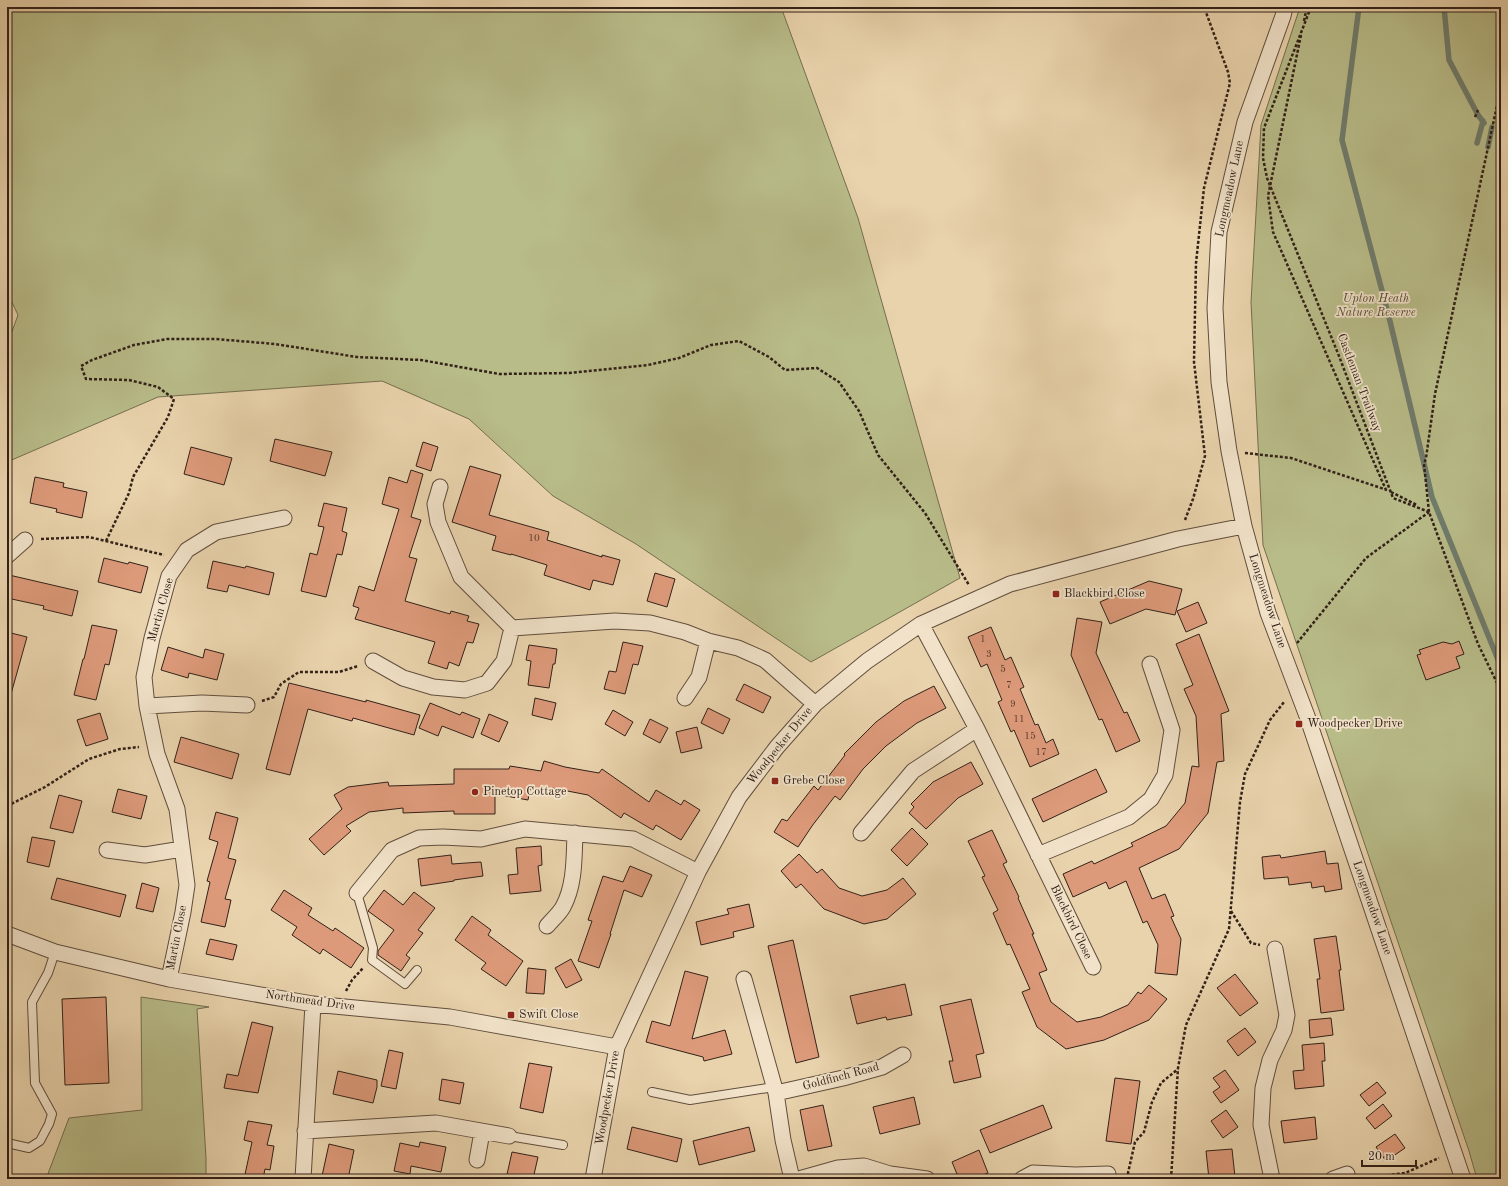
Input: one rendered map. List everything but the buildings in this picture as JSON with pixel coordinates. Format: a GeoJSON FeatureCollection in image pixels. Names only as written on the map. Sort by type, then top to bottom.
{"type":"FeatureCollection","features":[{"type":"Feature","properties":{"kind":"street","name":"Longmeadow Lane"},"geometry":{"type":"LineString","coordinates":[[1285,7],[1245,122],[1219,232],[1215,308],[1219,382],[1229,452],[1244,526],[1268,613],[1296,688],[1463,1179]]}},
{"type":"Feature","properties":{"kind":"street"},"geometry":{"type":"LineString","coordinates":[[440,488],[435,504],[438,522],[461,577],[512,628],[615,621],[650,623],[685,632],[708,641],[738,648],[766,660],[815,704]]}},
{"type":"Feature","properties":{"kind":"street","name":"Martin Close"},"geometry":{"type":"LineString","coordinates":[[169,979],[187,885],[178,809],[155,745],[147,706],[144,676],[152,638],[169,576],[187,550],[216,532],[284,518]]}},
{"type":"Feature","properties":{"kind":"street","name":"Woodpecker Drive"},"geometry":{"type":"LineString","coordinates":[[596,1178],[617,1047],[698,872],[739,797],[777,747],[815,704],[867,661],[921,624],[977,599],[1018,582],[1178,539],[1244,526]]}},
{"type":"Feature","properties":{"kind":"street"},"geometry":{"type":"LineString","coordinates":[[7,556],[25,540]]}},
{"type":"Feature","properties":{"kind":"street","name":"Blackbird Close"},"geometry":{"type":"LineString","coordinates":[[921,624],[977,729],[1092,967]]}},
{"type":"Feature","properties":{"kind":"street"},"geometry":{"type":"LineString","coordinates":[[373,661],[403,678],[425,685],[465,690],[487,683],[504,661],[512,628]]}},
{"type":"Feature","properties":{"kind":"street"},"geometry":{"type":"LineString","coordinates":[[685,698],[699,677],[708,641]]}},
{"type":"Feature","properties":{"kind":"street"},"geometry":{"type":"LineString","coordinates":[[1038,855],[1129,817],[1151,799],[1165,775],[1172,730],[1150,664]]}},
{"type":"Feature","properties":{"kind":"street"},"geometry":{"type":"LineString","coordinates":[[147,706],[202,703],[247,705]]}},
{"type":"Feature","properties":{"kind":"street"},"geometry":{"type":"LineString","coordinates":[[861,833],[913,771],[977,729]]}},
{"type":"Feature","properties":{"kind":"street"},"geometry":{"type":"LineString","coordinates":[[357,893],[392,850],[419,838],[443,837],[481,839],[525,830],[633,839],[698,872]]}},
{"type":"Feature","properties":{"kind":"street"},"geometry":{"type":"LineString","coordinates":[[547,926],[562,908],[569,890],[573,871],[575,833]]}},
{"type":"Feature","properties":{"kind":"street"},"geometry":{"type":"LineString","coordinates":[[107,850],[145,855],[182,849]]}},
{"type":"Feature","properties":{"kind":"street","name":"Northmead Drive"},"geometry":{"type":"LineString","coordinates":[[7,934],[55,952],[169,979],[313,1004],[450,1017],[617,1047]]}},
{"type":"Feature","properties":{"kind":"street"},"geometry":{"type":"LineString","coordinates":[[1272,1179],[1261,1125],[1264,1088],[1270,1060],[1284,1030],[1287,1015],[1275,949]]}},
{"type":"Feature","properties":{"kind":"street"},"geometry":{"type":"LineString","coordinates":[[744,979],[775,1090],[783,1140],[792,1179]]}},
{"type":"Feature","properties":{"kind":"street"},"geometry":{"type":"LineString","coordinates":[[303,1179],[313,1004]]}},
{"type":"Feature","properties":{"kind":"street","name":"Goldfinch Road"},"geometry":{"type":"LineString","coordinates":[[775,1090],[843,1078],[882,1067],[903,1055]]}},
{"type":"Feature","properties":{"kind":"street"},"geometry":{"type":"LineString","coordinates":[[305,1131],[436,1123],[509,1136]]}},
{"type":"Feature","properties":{"kind":"street"},"geometry":{"type":"LineString","coordinates":[[477,1160],[482,1132]]}},
{"type":"Feature","properties":{"kind":"street"},"geometry":{"type":"LineString","coordinates":[[799,1179],[838,1168],[864,1166],[889,1177],[927,1179]]}},
{"type":"Feature","properties":{"kind":"street"},"geometry":{"type":"LineString","coordinates":[[1022,1179],[1033,1173],[1075,1176],[1108,1174]]}},
{"type":"Feature","properties":{"kind":"street"},"geometry":{"type":"LineString","coordinates":[[1333,1179],[1348,1174]]}},
{"type":"Feature","properties":{"kind":"lane"},"geometry":{"type":"LineString","coordinates":[[357,893],[373,948],[372,960],[405,984],[417,970]]}},
{"type":"Feature","properties":{"kind":"lane"},"geometry":{"type":"LineString","coordinates":[[7,1143],[29,1148],[40,1141],[52,1114],[35,1083],[32,1002],[48,973],[55,952]]}},
{"type":"Feature","properties":{"kind":"lane"},"geometry":{"type":"LineString","coordinates":[[652,1092],[690,1100],[775,1090]]}},
{"type":"Feature","properties":{"kind":"lane"},"geometry":{"type":"LineString","coordinates":[[509,1136],[563,1144]]}},
{"type":"Feature","properties":{"kind":"path"},"geometry":{"type":"LineString","coordinates":[[1307,7],[1268,196],[1273,232],[1386,490]]}},
{"type":"Feature","properties":{"kind":"path","name":"Castleman Trailway"},"geometry":{"type":"LineString","coordinates":[[1311,7],[1264,128],[1263,158],[1268,178],[1339,356],[1393,498],[1429,512]]}},
{"type":"Feature","properties":{"kind":"path"},"geometry":{"type":"LineString","coordinates":[[1501,87],[1435,394],[1424,464],[1429,512],[1478,644],[1499,687],[1501,696]]}},
{"type":"Feature","properties":{"kind":"path"},"geometry":{"type":"LineString","coordinates":[[1475,117],[1478,110]]}},
{"type":"Feature","properties":{"kind":"path"},"geometry":{"type":"LineString","coordinates":[[106,541],[130,493],[133,477],[168,417],[174,399],[158,387],[129,380],[86,379],[82,366],[92,360],[134,345],[167,339],[216,339],[275,344],[357,357],[421,360],[499,374],[569,372],[648,365],[679,358],[711,345],[739,341],[769,357],[785,370],[818,368],[839,382],[859,411],[878,455],[926,513],[977,599]]}},
{"type":"Feature","properties":{"kind":"path"},"geometry":{"type":"LineString","coordinates":[[1229,452],[1291,458],[1386,490],[1429,512]]}},
{"type":"Feature","properties":{"kind":"path"},"geometry":{"type":"LineString","coordinates":[[1285,657],[1366,558],[1429,512]]}},
{"type":"Feature","properties":{"kind":"path"},"geometry":{"type":"LineString","coordinates":[[25,540],[89,537],[169,556],[178,562]]}},
{"type":"Feature","properties":{"kind":"path"},"geometry":{"type":"LineString","coordinates":[[247,705],[274,697],[281,684],[299,672],[339,672],[373,661]]}},
{"type":"Feature","properties":{"kind":"path"},"geometry":{"type":"LineString","coordinates":[[1171,1179],[1178,1068],[1186,1025],[1229,928],[1240,802],[1245,774],[1270,720],[1296,688]]}},
{"type":"Feature","properties":{"kind":"path"},"geometry":{"type":"LineString","coordinates":[[7,806],[45,787],[89,759],[120,749],[155,745]]}},
{"type":"Feature","properties":{"kind":"path"},"geometry":{"type":"LineString","coordinates":[[1231,910],[1251,943],[1275,949]]}},
{"type":"Feature","properties":{"kind":"path"},"geometry":{"type":"LineString","coordinates":[[338,1006],[352,980],[372,960]]}},
{"type":"Feature","properties":{"kind":"path"},"geometry":{"type":"LineString","coordinates":[[1129,1179],[1128,1174],[1135,1142],[1144,1132],[1152,1102],[1161,1083],[1178,1068]]}},
{"type":"Feature","properties":{"kind":"path"},"geometry":{"type":"LineString","coordinates":[[1348,1174],[1374,1177],[1405,1173],[1437,1158],[1455,1152]]}},
{"type":"Feature","properties":{"kind":"green space"},"geometry":{"type":"Polygon","coordinates":[[[7,7],[781,7],[858,218],[960,578],[811,662],[636,544],[553,496],[469,419],[382,381],[158,397],[7,462],[7,345],[18,315],[7,292],[7,7]]]}},
{"type":"Feature","properties":{"kind":"green space","name":"Upton Heath Nature Reserve"},"geometry":{"type":"Polygon","coordinates":[[[1300,7],[1501,7],[1501,1179],[1477,1179],[1469,1151],[1263,545],[1251,302],[1261,125],[1300,7]]]}},
{"type":"Feature","properties":{"kind":"green space"},"geometry":{"type":"Polygon","coordinates":[[[141,997],[209,1007],[197,1009],[206,1179],[46,1179],[69,1118],[142,1110],[141,997]]]}},
{"type":"Feature","properties":{"kind":"waterway"},"geometry":{"type":"LineString","coordinates":[[1359,7],[1342,140],[1389,317],[1432,497],[1501,667]]}},
{"type":"Feature","properties":{"kind":"waterway"},"geometry":{"type":"LineString","coordinates":[[1444,7],[1449,60],[1478,115],[1484,123]]}},
{"type":"Feature","properties":{"kind":"waterway"},"geometry":{"type":"LineString","coordinates":[[1477,143],[1483,121]]}},
{"type":"Feature","properties":{"kind":"waterway"},"geometry":{"type":"LineString","coordinates":[[1488,147],[1492,127]]}},
{"type":"Feature","properties":{"kind":"place","name":"Blackbird Close"},"geometry":{"type":"Point","coordinates":[1056,594]}},
{"type":"Feature","properties":{"kind":"place","name":"Woodpecker Drive"},"geometry":{"type":"Point","coordinates":[1299,724]}},
{"type":"Feature","properties":{"kind":"place","name":"Grebe Close"},"geometry":{"type":"Point","coordinates":[775,781]}},
{"type":"Feature","properties":{"kind":"place","name":"Pinetop Cottage"},"geometry":{"type":"Point","coordinates":[475,792]}},
{"type":"Feature","properties":{"kind":"place","name":"Swift Close"},"geometry":{"type":"Point","coordinates":[511,1015]}}]}
